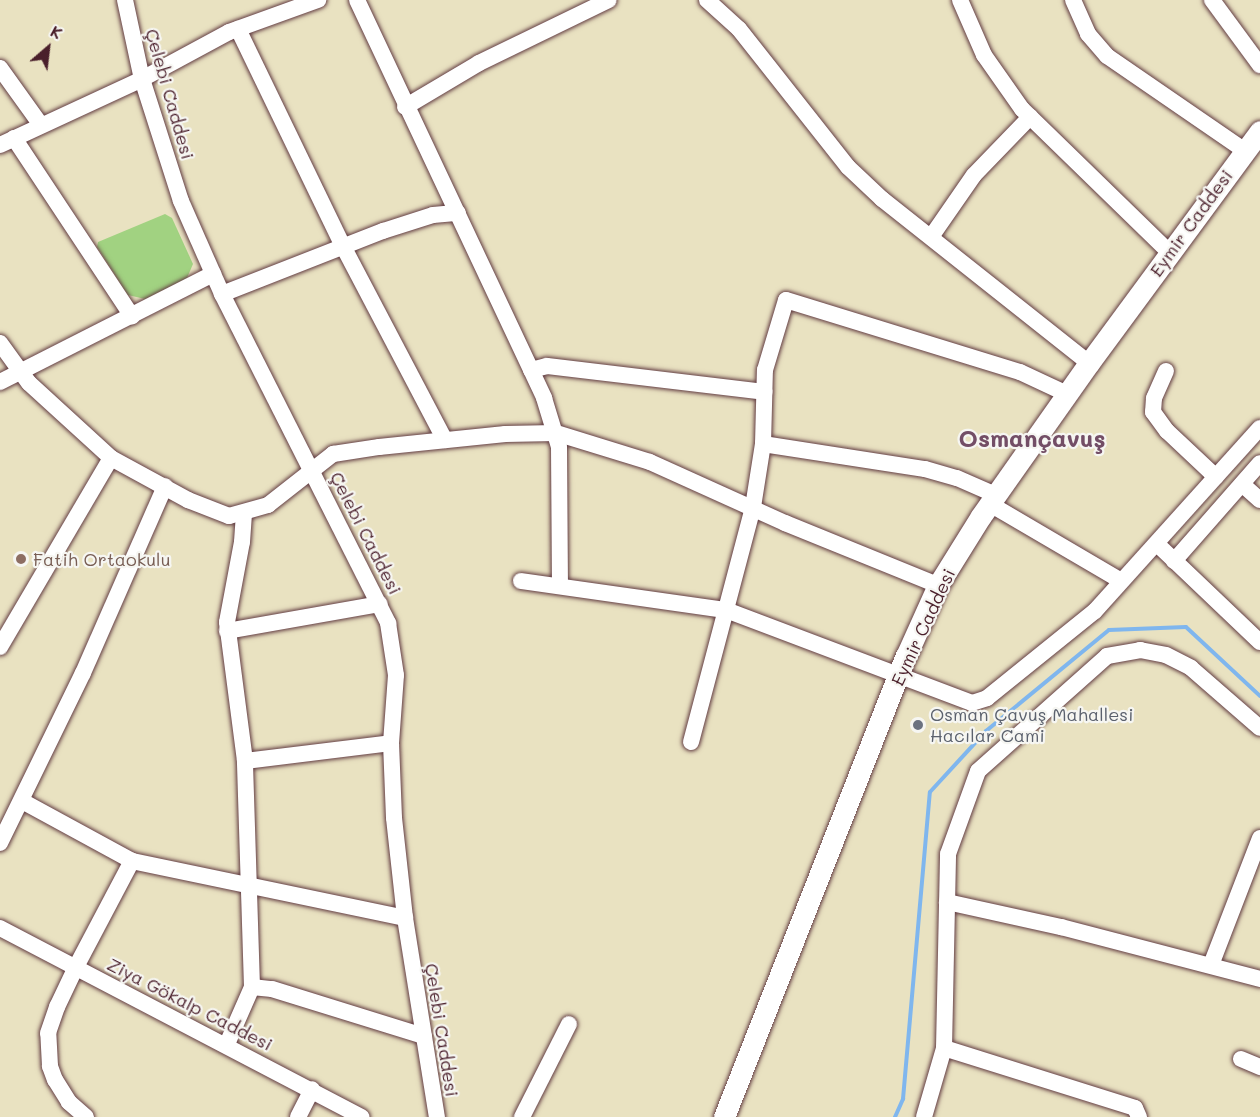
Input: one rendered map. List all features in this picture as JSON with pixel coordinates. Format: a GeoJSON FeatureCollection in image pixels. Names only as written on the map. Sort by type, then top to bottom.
{"type":"FeatureCollection","features":[{"type":"Feature","properties":{"kind":"main road","name":"Eymir Caddesi"},"geometry":{"type":"LineString","coordinates":[[724,1117],[898,676],[938,585],[993,499],[1067,394],[1260,131]]}},
{"type":"Feature","properties":{"kind":"street","name":"Çelebi Caddesi"},"geometry":{"type":"LineString","coordinates":[[125,0],[142,79],[181,201],[222,294],[388,623],[395,652],[396,675],[391,743],[391,784],[405,918],[436,1117]]}},
{"type":"Feature","properties":{"kind":"street"},"geometry":{"type":"LineString","coordinates":[[132,316],[7,141],[142,79],[238,29],[318,0]]}},
{"type":"Feature","properties":{"kind":"street"},"geometry":{"type":"LineString","coordinates":[[357,0],[405,107],[458,213],[531,370],[556,433],[559,447],[560,586]]}},
{"type":"Feature","properties":{"kind":"street"},"geometry":{"type":"LineString","coordinates":[[405,107],[479,63],[609,0]]}},
{"type":"Feature","properties":{"kind":"street"},"geometry":{"type":"LineString","coordinates":[[707,0],[739,29],[848,167],[931,237],[1089,363]]}},
{"type":"Feature","properties":{"kind":"street"},"geometry":{"type":"LineString","coordinates":[[960,0],[984,55],[1030,117],[1169,252]]}},
{"type":"Feature","properties":{"kind":"street"},"geometry":{"type":"LineString","coordinates":[[1072,0],[1088,34],[1107,56],[1244,150]]}},
{"type":"Feature","properties":{"kind":"street"},"geometry":{"type":"LineString","coordinates":[[1212,0],[1260,65]]}},
{"type":"Feature","properties":{"kind":"street"},"geometry":{"type":"LineString","coordinates":[[238,29],[343,246],[445,440]]}},
{"type":"Feature","properties":{"kind":"street"},"geometry":{"type":"LineString","coordinates":[[0,68],[41,125]]}},
{"type":"Feature","properties":{"kind":"street"},"geometry":{"type":"LineString","coordinates":[[931,237],[974,175],[1030,117]]}},
{"type":"Feature","properties":{"kind":"street"},"geometry":{"type":"LineString","coordinates":[[222,294],[343,246],[433,215],[458,213]]}},
{"type":"Feature","properties":{"kind":"street"},"geometry":{"type":"LineString","coordinates":[[0,382],[213,274]]}},
{"type":"Feature","properties":{"kind":"street"},"geometry":{"type":"LineString","coordinates":[[691,742],[753,507],[763,444],[765,370],[786,300],[1020,372],[1067,394]]}},
{"type":"Feature","properties":{"kind":"street"},"geometry":{"type":"LineString","coordinates":[[0,343],[36,390],[111,458],[188,500],[229,516],[244,514],[268,505],[313,472],[333,454],[505,434],[556,433],[650,462],[938,585]]}},
{"type":"Feature","properties":{"kind":"street"},"geometry":{"type":"LineString","coordinates":[[531,370],[547,366],[764,392]]}},
{"type":"Feature","properties":{"kind":"street"},"geometry":{"type":"LineString","coordinates":[[1166,371],[1154,398],[1153,412],[1167,431],[1216,477]]}},
{"type":"Feature","properties":{"kind":"street"},"geometry":{"type":"LineString","coordinates":[[521,581],[726,610],[972,703],[987,698],[1095,611],[1260,428]]}},
{"type":"Feature","properties":{"kind":"street"},"geometry":{"type":"LineString","coordinates":[[763,444],[926,469],[967,482],[1121,581]]}},
{"type":"Feature","properties":{"kind":"street"},"geometry":{"type":"LineString","coordinates":[[0,647],[111,458]]}},
{"type":"Feature","properties":{"kind":"street"},"geometry":{"type":"LineString","coordinates":[[1174,561],[1260,463]]}},
{"type":"Feature","properties":{"kind":"street"},"geometry":{"type":"LineString","coordinates":[[1242,484],[1260,500]]}},
{"type":"Feature","properties":{"kind":"street"},"geometry":{"type":"LineString","coordinates":[[0,843],[82,674],[165,486]]}},
{"type":"Feature","properties":{"kind":"street"},"geometry":{"type":"LineString","coordinates":[[227,1044],[252,987],[245,761],[227,631],[228,610],[242,542],[244,514]]}},
{"type":"Feature","properties":{"kind":"street"},"geometry":{"type":"LineString","coordinates":[[1157,544],[1259,638]]}},
{"type":"Feature","properties":{"kind":"street"},"geometry":{"type":"LineString","coordinates":[[227,631],[380,604]]}},
{"type":"Feature","properties":{"kind":"street"},"geometry":{"type":"LineString","coordinates":[[924,1117],[944,1048],[948,854],[978,771],[1107,656],[1140,650],[1166,655],[1191,668],[1260,728]]}},
{"type":"Feature","properties":{"kind":"street"},"geometry":{"type":"LineString","coordinates":[[245,761],[391,743]]}},
{"type":"Feature","properties":{"kind":"street"},"geometry":{"type":"LineString","coordinates":[[22,801],[132,861],[405,918]]}},
{"type":"Feature","properties":{"kind":"street"},"geometry":{"type":"LineString","coordinates":[[1211,964],[1259,837]]}},
{"type":"Feature","properties":{"kind":"street"},"geometry":{"type":"LineString","coordinates":[[86,1117],[69,1102],[59,1086],[50,1066],[48,1033],[57,1007],[76,967],[132,861]]}},
{"type":"Feature","properties":{"kind":"street"},"geometry":{"type":"LineString","coordinates":[[948,902],[1211,964],[1260,979]]}},
{"type":"Feature","properties":{"kind":"street","name":"Ziya Gökalp Caddesi"},"geometry":{"type":"LineString","coordinates":[[0,928],[227,1044],[362,1117]]}},
{"type":"Feature","properties":{"kind":"street"},"geometry":{"type":"LineString","coordinates":[[252,987],[272,989],[424,1036]]}},
{"type":"Feature","properties":{"kind":"street"},"geometry":{"type":"LineString","coordinates":[[522,1117],[568,1024]]}},
{"type":"Feature","properties":{"kind":"street"},"geometry":{"type":"LineString","coordinates":[[944,1048],[1135,1108],[1139,1117]]}},
{"type":"Feature","properties":{"kind":"street"},"geometry":{"type":"LineString","coordinates":[[1240,1059],[1260,1067]]}},
{"type":"Feature","properties":{"kind":"street"},"geometry":{"type":"LineString","coordinates":[[297,1117],[312,1089]]}},
{"type":"Feature","properties":{"kind":"green space"},"geometry":{"type":"Polygon","coordinates":[[[165,214],[172,218],[193,264],[187,278],[145,299],[128,295],[97,247],[98,242],[165,214]]]}},
{"type":"Feature","properties":{"kind":"waterway"},"geometry":{"type":"LineString","coordinates":[[895,1117],[903,1099],[930,792],[986,731],[1109,630],[1186,627],[1260,696]]}},
{"type":"Feature","properties":{"kind":"place","name":"Fatih Ortaokulu"},"geometry":{"type":"Point","coordinates":[21,559]}},
{"type":"Feature","properties":{"kind":"place","name":"Osman Çavuş Mahallesi Hacılar Cami"},"geometry":{"type":"Point","coordinates":[918,725]}},
{"type":"Feature","properties":{"kind":"district","name":"Osmançavuş"},"geometry":{"type":"Point","coordinates":[1032,438]}}]}
